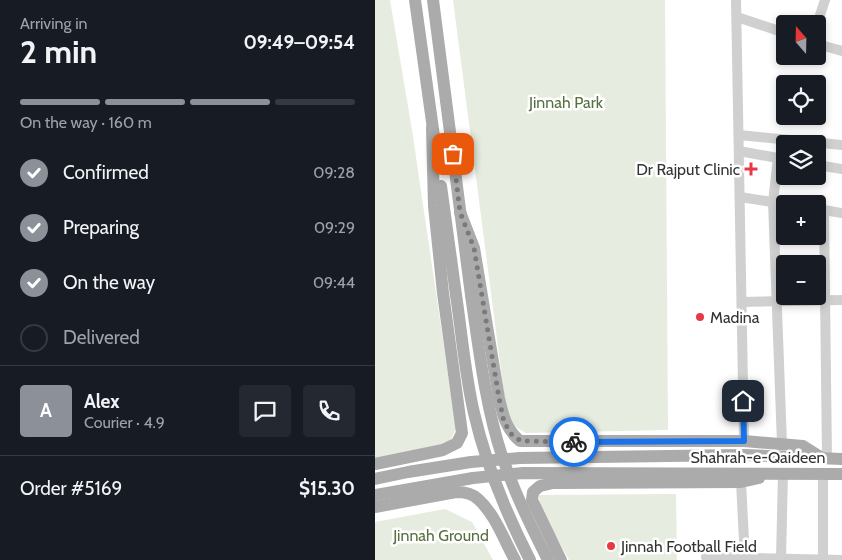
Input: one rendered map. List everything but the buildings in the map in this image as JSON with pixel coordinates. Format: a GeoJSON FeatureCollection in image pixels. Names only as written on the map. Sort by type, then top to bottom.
{"type":"FeatureCollection","features":[{"type":"Feature","properties":{"kind":"main road"},"geometry":{"type":"LineString","coordinates":[[415,0],[474,413],[488,463],[507,514],[530,560]]}},
{"type":"Feature","properties":{"kind":"main road"},"geometry":{"type":"LineString","coordinates":[[433,0],[484,385],[502,455],[521,506],[548,560]]}},
{"type":"Feature","properties":{"kind":"main road"},"geometry":{"type":"LineString","coordinates":[[375,464],[443,450],[457,443],[462,433],[443,294],[434,206],[432,128]]}},
{"type":"Feature","properties":{"kind":"main road"},"geometry":{"type":"LineString","coordinates":[[460,212],[474,248],[504,422],[516,438],[529,442],[744,441],[803,446],[824,458]]}},
{"type":"Feature","properties":{"kind":"main road","name":"Shahrah-e-Qaideen"},"geometry":{"type":"LineString","coordinates":[[375,479],[463,463],[520,458],[745,455],[842,458]]}},
{"type":"Feature","properties":{"kind":"main road","name":"Shahrah-e-Qaideen"},"geometry":{"type":"LineString","coordinates":[[375,496],[473,478],[523,473],[842,474]]}},
{"type":"Feature","properties":{"kind":"main road"},"geometry":{"type":"LineString","coordinates":[[561,560],[532,500],[533,492],[540,486],[553,483],[741,482],[783,473]]}},
{"type":"Feature","properties":{"kind":"main road"},"geometry":{"type":"LineString","coordinates":[[375,507],[456,492],[468,493],[477,498],[489,512],[515,560]]}},
{"type":"Feature","properties":{"kind":"street"},"geometry":{"type":"LineString","coordinates":[[736,0],[744,441]]}},
{"type":"Feature","properties":{"kind":"street"},"geometry":{"type":"LineString","coordinates":[[820,15],[825,0]]}},
{"type":"Feature","properties":{"kind":"street"},"geometry":{"type":"LineString","coordinates":[[737,17],[776,30]]}},
{"type":"Feature","properties":{"kind":"street"},"geometry":{"type":"LineString","coordinates":[[826,47],[842,51]]}},
{"type":"Feature","properties":{"kind":"street"},"geometry":{"type":"LineString","coordinates":[[739,135],[842,145]]}},
{"type":"Feature","properties":{"kind":"street"},"geometry":{"type":"LineString","coordinates":[[739,151],[776,157]]}},
{"type":"Feature","properties":{"kind":"street"},"geometry":{"type":"LineString","coordinates":[[826,166],[842,169]]}},
{"type":"Feature","properties":{"kind":"street"},"geometry":{"type":"LineString","coordinates":[[776,185],[773,202],[776,261]]}},
{"type":"Feature","properties":{"kind":"street"},"geometry":{"type":"LineString","coordinates":[[740,197],[776,202]]}},
{"type":"Feature","properties":{"kind":"street"},"geometry":{"type":"LineString","coordinates":[[826,211],[842,213]]}},
{"type":"Feature","properties":{"kind":"street"},"geometry":{"type":"LineString","coordinates":[[826,300],[842,300]]}},
{"type":"Feature","properties":{"kind":"street"},"geometry":{"type":"LineString","coordinates":[[742,302],[776,301]]}},
{"type":"Feature","properties":{"kind":"street"},"geometry":{"type":"LineString","coordinates":[[778,305],[782,444]]}},
{"type":"Feature","properties":{"kind":"street"},"geometry":{"type":"LineString","coordinates":[[824,305],[824,458]]}},
{"type":"Feature","properties":{"kind":"street"},"geometry":{"type":"LineString","coordinates":[[781,559],[783,473]]}},
{"type":"Feature","properties":{"kind":"street"},"geometry":{"type":"LineString","coordinates":[[823,473],[823,560]]}},
{"type":"Feature","properties":{"kind":"street"},"geometry":{"type":"LineString","coordinates":[[741,482],[745,559]]}},
{"type":"Feature","properties":{"kind":"street"},"geometry":{"type":"LineString","coordinates":[[706,557],[842,560]]}},
{"type":"Feature","properties":{"kind":"green space"},"geometry":{"type":"Polygon","coordinates":[[[375,0],[390,0],[412,130],[456,429],[451,439],[444,444],[375,459],[375,0]]]}},
{"type":"Feature","properties":{"kind":"green space","name":"Jinnah Park"},"geometry":{"type":"Polygon","coordinates":[[[453,0],[665,0],[668,430],[526,433],[513,424],[507,412],[453,0]]]}},
{"type":"Feature","properties":{"kind":"green space"},"geometry":{"type":"Polygon","coordinates":[[[676,494],[677,560],[569,560],[540,508],[539,495],[676,494]]]}},
{"type":"Feature","properties":{"kind":"green space","name":"Jinnah Ground"},"geometry":{"type":"Polygon","coordinates":[[[445,509],[472,522],[493,560],[375,560],[375,522],[445,509]]]}},
{"type":"Feature","properties":{"kind":"way so far"},"geometry":{"type":"LineString","coordinates":[[453,154],[460,212],[474,248],[504,422],[512,435],[521,441],[574,442]]}},
{"type":"Feature","properties":{"kind":"place","name":"Dr Rajput Clinic"},"geometry":{"type":"Point","coordinates":[751,169]}},
{"type":"Feature","properties":{"kind":"place","name":"Madina"},"geometry":{"type":"Point","coordinates":[700,317]}},
{"type":"Feature","properties":{"kind":"place","name":"Jinnah Football Field"},"geometry":{"type":"Point","coordinates":[611,546]}},
{"type":"Feature","properties":{"kind":"route"},"geometry":{"type":"LineString","coordinates":[[574,442],[744,441],[743,401]]}}]}
